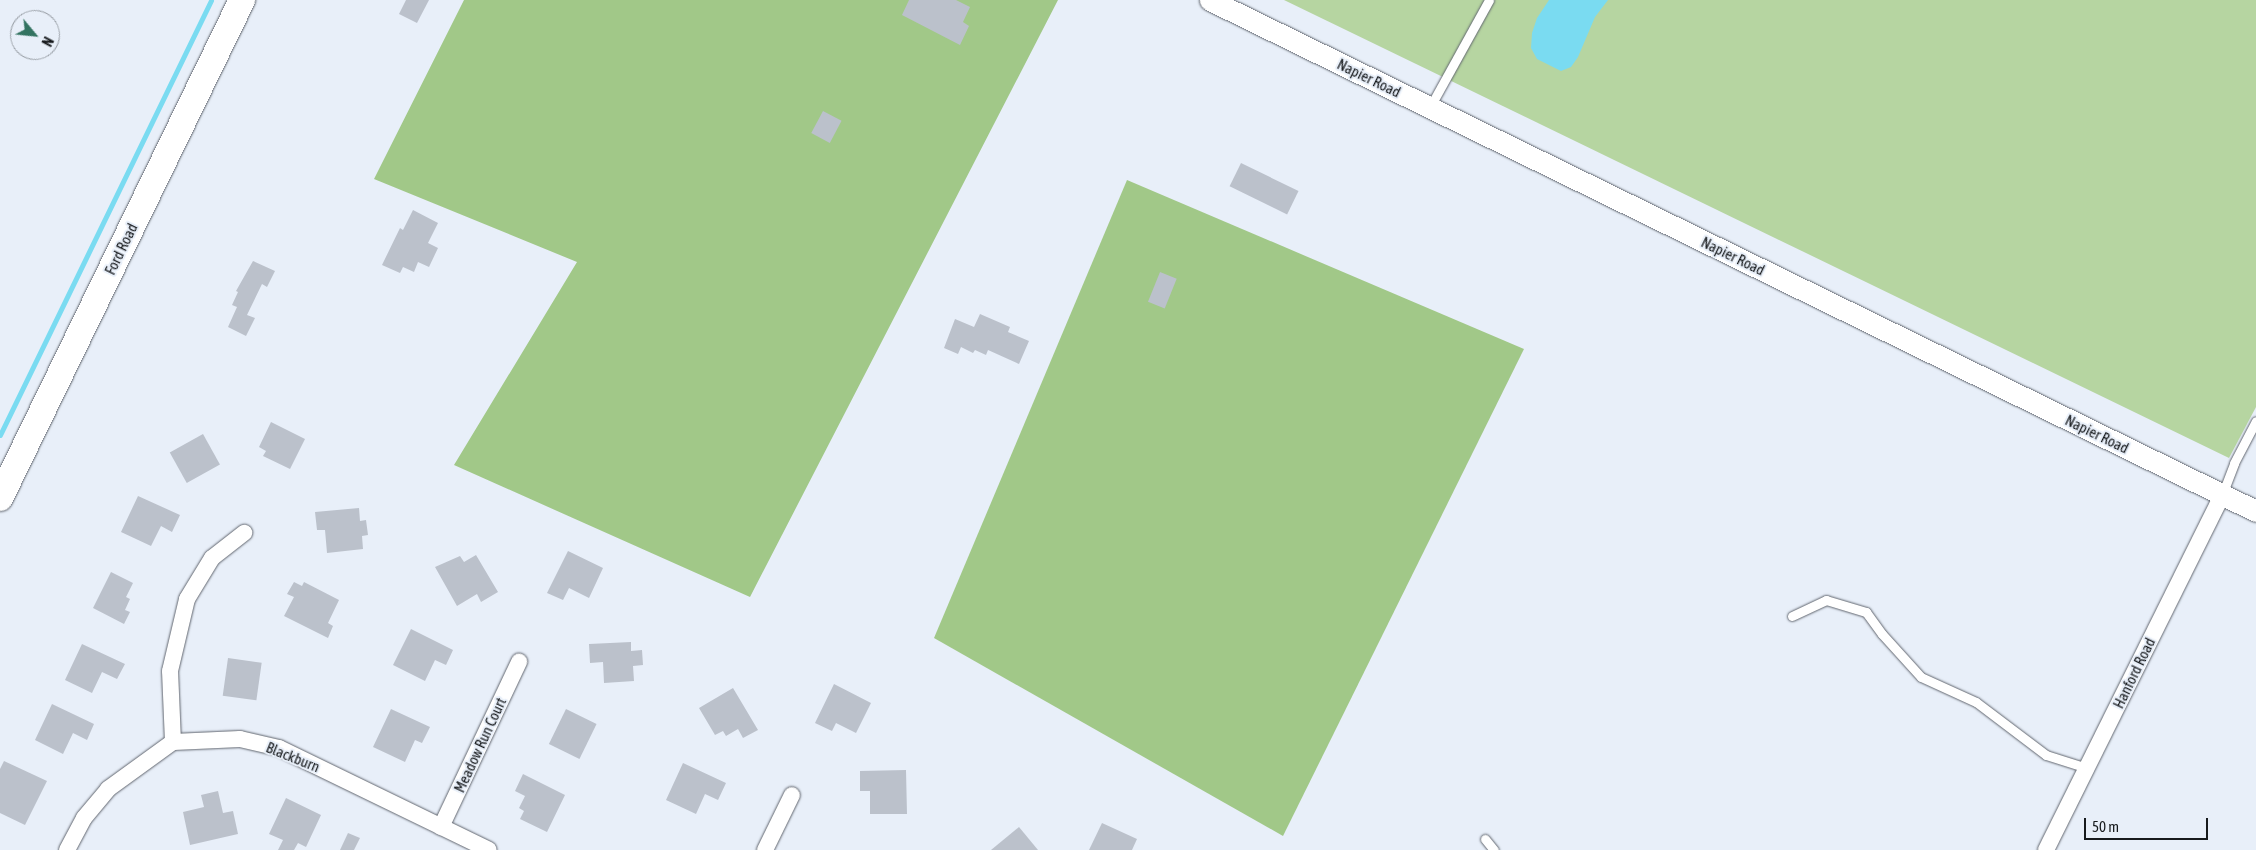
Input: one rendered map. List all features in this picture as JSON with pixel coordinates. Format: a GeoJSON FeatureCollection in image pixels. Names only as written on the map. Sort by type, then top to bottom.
{"type":"FeatureCollection","features":[{"type":"Feature","properties":{"kind":"main road","name":"Ford Road"},"geometry":{"type":"LineString","coordinates":[[0,498],[242,0]]}},
{"type":"Feature","properties":{"kind":"street","name":"Napier Road"},"geometry":{"type":"LineString","coordinates":[[1210,0],[2256,511]]}},
{"type":"Feature","properties":{"kind":"street","name":"Hanford Road"},"geometry":{"type":"LineString","coordinates":[[2046,850],[2222,495]]}},
{"type":"Feature","properties":{"kind":"street"},"geometry":{"type":"LineString","coordinates":[[67,850],[84,818],[108,789],[173,742],[170,671],[187,599],[212,558],[244,533]]}},
{"type":"Feature","properties":{"kind":"street","name":"Meadow Run Court"},"geometry":{"type":"LineString","coordinates":[[441,827],[520,662]]}},
{"type":"Feature","properties":{"kind":"street","name":"Blackburn"},"geometry":{"type":"LineString","coordinates":[[173,742],[240,739],[279,748],[489,850]]}},
{"type":"Feature","properties":{"kind":"street"},"geometry":{"type":"LineString","coordinates":[[765,850],[792,795]]}},
{"type":"Feature","properties":{"kind":"lane"},"geometry":{"type":"LineString","coordinates":[[1430,108],[1489,0]]}},
{"type":"Feature","properties":{"kind":"lane"},"geometry":{"type":"LineString","coordinates":[[2222,495],[2234,463],[2256,421]]}},
{"type":"Feature","properties":{"kind":"lane"},"geometry":{"type":"LineString","coordinates":[[1792,616],[1826,600],[1866,612],[1882,634],[1921,677],[1976,702],[2046,755],[2087,768]]}},
{"type":"Feature","properties":{"kind":"lane"},"geometry":{"type":"LineString","coordinates":[[1486,839],[1494,850]]}},
{"type":"Feature","properties":{"kind":"green space"},"geometry":{"type":"Polygon","coordinates":[[[464,0],[1058,0],[750,597],[454,465],[577,262],[374,179],[464,0]]]}},
{"type":"Feature","properties":{"kind":"green space"},"geometry":{"type":"Polygon","coordinates":[[[1284,0],[2256,0],[2256,407],[2229,458],[1284,0]]]}},
{"type":"Feature","properties":{"kind":"green space"},"geometry":{"type":"Polygon","coordinates":[[[1127,180],[1524,349],[1283,836],[934,638],[1127,180]]]}},
{"type":"Feature","properties":{"kind":"water"},"geometry":{"type":"Polygon","coordinates":[[[1549,0],[1608,0],[1595,17],[1578,57],[1571,67],[1561,71],[1537,59],[1531,48],[1532,33],[1537,18],[1549,0]]]}},
{"type":"Feature","properties":{"kind":"building"},"geometry":{"type":"Polygon","coordinates":[[[406,0],[429,0],[417,23],[399,14],[406,0]]]}},
{"type":"Feature","properties":{"kind":"building"},"geometry":{"type":"Polygon","coordinates":[[[909,0],[956,0],[970,7],[963,22],[969,26],[960,45],[902,15],[909,0]]]}},
{"type":"Feature","properties":{"kind":"building"},"geometry":{"type":"Polygon","coordinates":[[[823,111],[842,121],[830,143],[811,133],[823,111]]]}},
{"type":"Feature","properties":{"kind":"building"},"geometry":{"type":"Polygon","coordinates":[[[1241,163],[1299,191],[1287,214],[1230,186],[1241,163]]]}},
{"type":"Feature","properties":{"kind":"building"},"geometry":{"type":"Polygon","coordinates":[[[413,210],[438,223],[428,243],[438,248],[429,267],[418,262],[414,272],[403,267],[400,273],[382,265],[400,228],[403,230],[413,210]]]}},
{"type":"Feature","properties":{"kind":"building"},"geometry":{"type":"Polygon","coordinates":[[[253,261],[275,271],[267,287],[262,284],[247,315],[255,318],[246,336],[228,327],[237,307],[232,305],[238,292],[236,291],[253,261]]]}},
{"type":"Feature","properties":{"kind":"building"},"geometry":{"type":"Polygon","coordinates":[[[1160,272],[1177,279],[1165,308],[1148,302],[1160,272]]]}},
{"type":"Feature","properties":{"kind":"building"},"geometry":{"type":"Polygon","coordinates":[[[980,314],[1010,327],[1008,332],[1029,341],[1019,364],[988,350],[986,355],[975,350],[973,353],[961,347],[958,354],[944,348],[955,319],[974,327],[980,314]]]}},
{"type":"Feature","properties":{"kind":"building"},"geometry":{"type":"Polygon","coordinates":[[[271,422],[305,439],[290,469],[263,456],[266,451],[259,447],[271,422]]]}},
{"type":"Feature","properties":{"kind":"building"},"geometry":{"type":"Polygon","coordinates":[[[203,434],[220,465],[187,483],[170,452],[203,434]]]}},
{"type":"Feature","properties":{"kind":"building"},"geometry":{"type":"Polygon","coordinates":[[[138,496],[180,515],[172,532],[161,526],[151,546],[121,532],[138,496]]]}},
{"type":"Feature","properties":{"kind":"building"},"geometry":{"type":"Polygon","coordinates":[[[359,508],[360,521],[366,520],[368,535],[362,536],[363,549],[327,553],[325,530],[317,530],[315,512],[359,508]]]}},
{"type":"Feature","properties":{"kind":"building"},"geometry":{"type":"Polygon","coordinates":[[[568,551],[603,568],[589,598],[569,588],[563,600],[547,593],[568,551]]]}},
{"type":"Feature","properties":{"kind":"building"},"geometry":{"type":"Polygon","coordinates":[[[476,555],[498,592],[481,602],[477,594],[457,606],[435,567],[460,556],[464,562],[476,555]]]}},
{"type":"Feature","properties":{"kind":"building"},"geometry":{"type":"Polygon","coordinates":[[[111,572],[133,583],[126,597],[130,599],[125,610],[130,612],[124,624],[93,608],[111,572]]]}},
{"type":"Feature","properties":{"kind":"building"},"geometry":{"type":"Polygon","coordinates":[[[294,582],[302,586],[304,582],[339,600],[328,623],[333,626],[328,638],[284,616],[294,597],[287,594],[294,582]]]}},
{"type":"Feature","properties":{"kind":"building"},"geometry":{"type":"Polygon","coordinates":[[[411,629],[453,650],[446,665],[435,660],[425,681],[393,665],[411,629]]]}},
{"type":"Feature","properties":{"kind":"building"},"geometry":{"type":"Polygon","coordinates":[[[631,642],[631,651],[642,650],[643,665],[633,666],[634,681],[604,683],[603,662],[590,663],[589,644],[631,642]]]}},
{"type":"Feature","properties":{"kind":"building"},"geometry":{"type":"Polygon","coordinates":[[[82,644],[125,664],[117,679],[102,672],[92,693],[65,680],[82,644]]]}},
{"type":"Feature","properties":{"kind":"building"},"geometry":{"type":"Polygon","coordinates":[[[228,658],[262,663],[256,700],[223,696],[228,658]]]}},
{"type":"Feature","properties":{"kind":"building"},"geometry":{"type":"Polygon","coordinates":[[[834,684],[871,703],[856,733],[836,723],[832,731],[815,723],[834,684]]]}},
{"type":"Feature","properties":{"kind":"building"},"geometry":{"type":"Polygon","coordinates":[[[733,688],[758,730],[743,738],[738,729],[726,736],[723,731],[715,735],[699,708],[733,688]]]}},
{"type":"Feature","properties":{"kind":"building"},"geometry":{"type":"Polygon","coordinates":[[[52,704],[94,724],[87,740],[73,733],[63,754],[35,740],[52,704]]]}},
{"type":"Feature","properties":{"kind":"building"},"geometry":{"type":"Polygon","coordinates":[[[391,709],[430,727],[422,743],[415,740],[405,762],[373,747],[391,709]]]}},
{"type":"Feature","properties":{"kind":"building"},"geometry":{"type":"Polygon","coordinates":[[[566,709],[597,724],[579,759],[549,744],[566,709]]]}},
{"type":"Feature","properties":{"kind":"building"},"geometry":{"type":"Polygon","coordinates":[[[4,761],[47,781],[25,825],[0,813],[0,769],[4,761]]]}},
{"type":"Feature","properties":{"kind":"building"},"geometry":{"type":"Polygon","coordinates":[[[683,763],[726,783],[718,800],[705,794],[696,814],[666,800],[683,763]]]}},
{"type":"Feature","properties":{"kind":"building"},"geometry":{"type":"Polygon","coordinates":[[[906,770],[907,814],[870,814],[870,791],[860,791],[860,771],[906,770]]]}},
{"type":"Feature","properties":{"kind":"building"},"geometry":{"type":"Polygon","coordinates":[[[523,774],[565,795],[547,832],[520,819],[524,811],[519,808],[525,796],[515,791],[523,774]]]}},
{"type":"Feature","properties":{"kind":"building"},"geometry":{"type":"Polygon","coordinates":[[[218,791],[223,813],[233,811],[238,834],[190,845],[183,812],[204,807],[201,795],[218,791]]]}},
{"type":"Feature","properties":{"kind":"building"},"geometry":{"type":"Polygon","coordinates":[[[286,798],[321,815],[306,847],[298,843],[294,850],[278,850],[283,840],[269,834],[286,798]]]}},
{"type":"Feature","properties":{"kind":"building"},"geometry":{"type":"Polygon","coordinates":[[[1102,823],[1137,839],[1132,850],[1089,850],[1102,823]]]}},
{"type":"Feature","properties":{"kind":"building"},"geometry":{"type":"Polygon","coordinates":[[[1019,827],[1038,850],[991,850],[1019,827]]]}},
{"type":"Feature","properties":{"kind":"building"},"geometry":{"type":"Polygon","coordinates":[[[348,833],[360,838],[354,850],[340,850],[348,833]]]}},
{"type":"Feature","properties":{"kind":"waterway"},"geometry":{"type":"LineString","coordinates":[[0,435],[211,0]]}}]}
